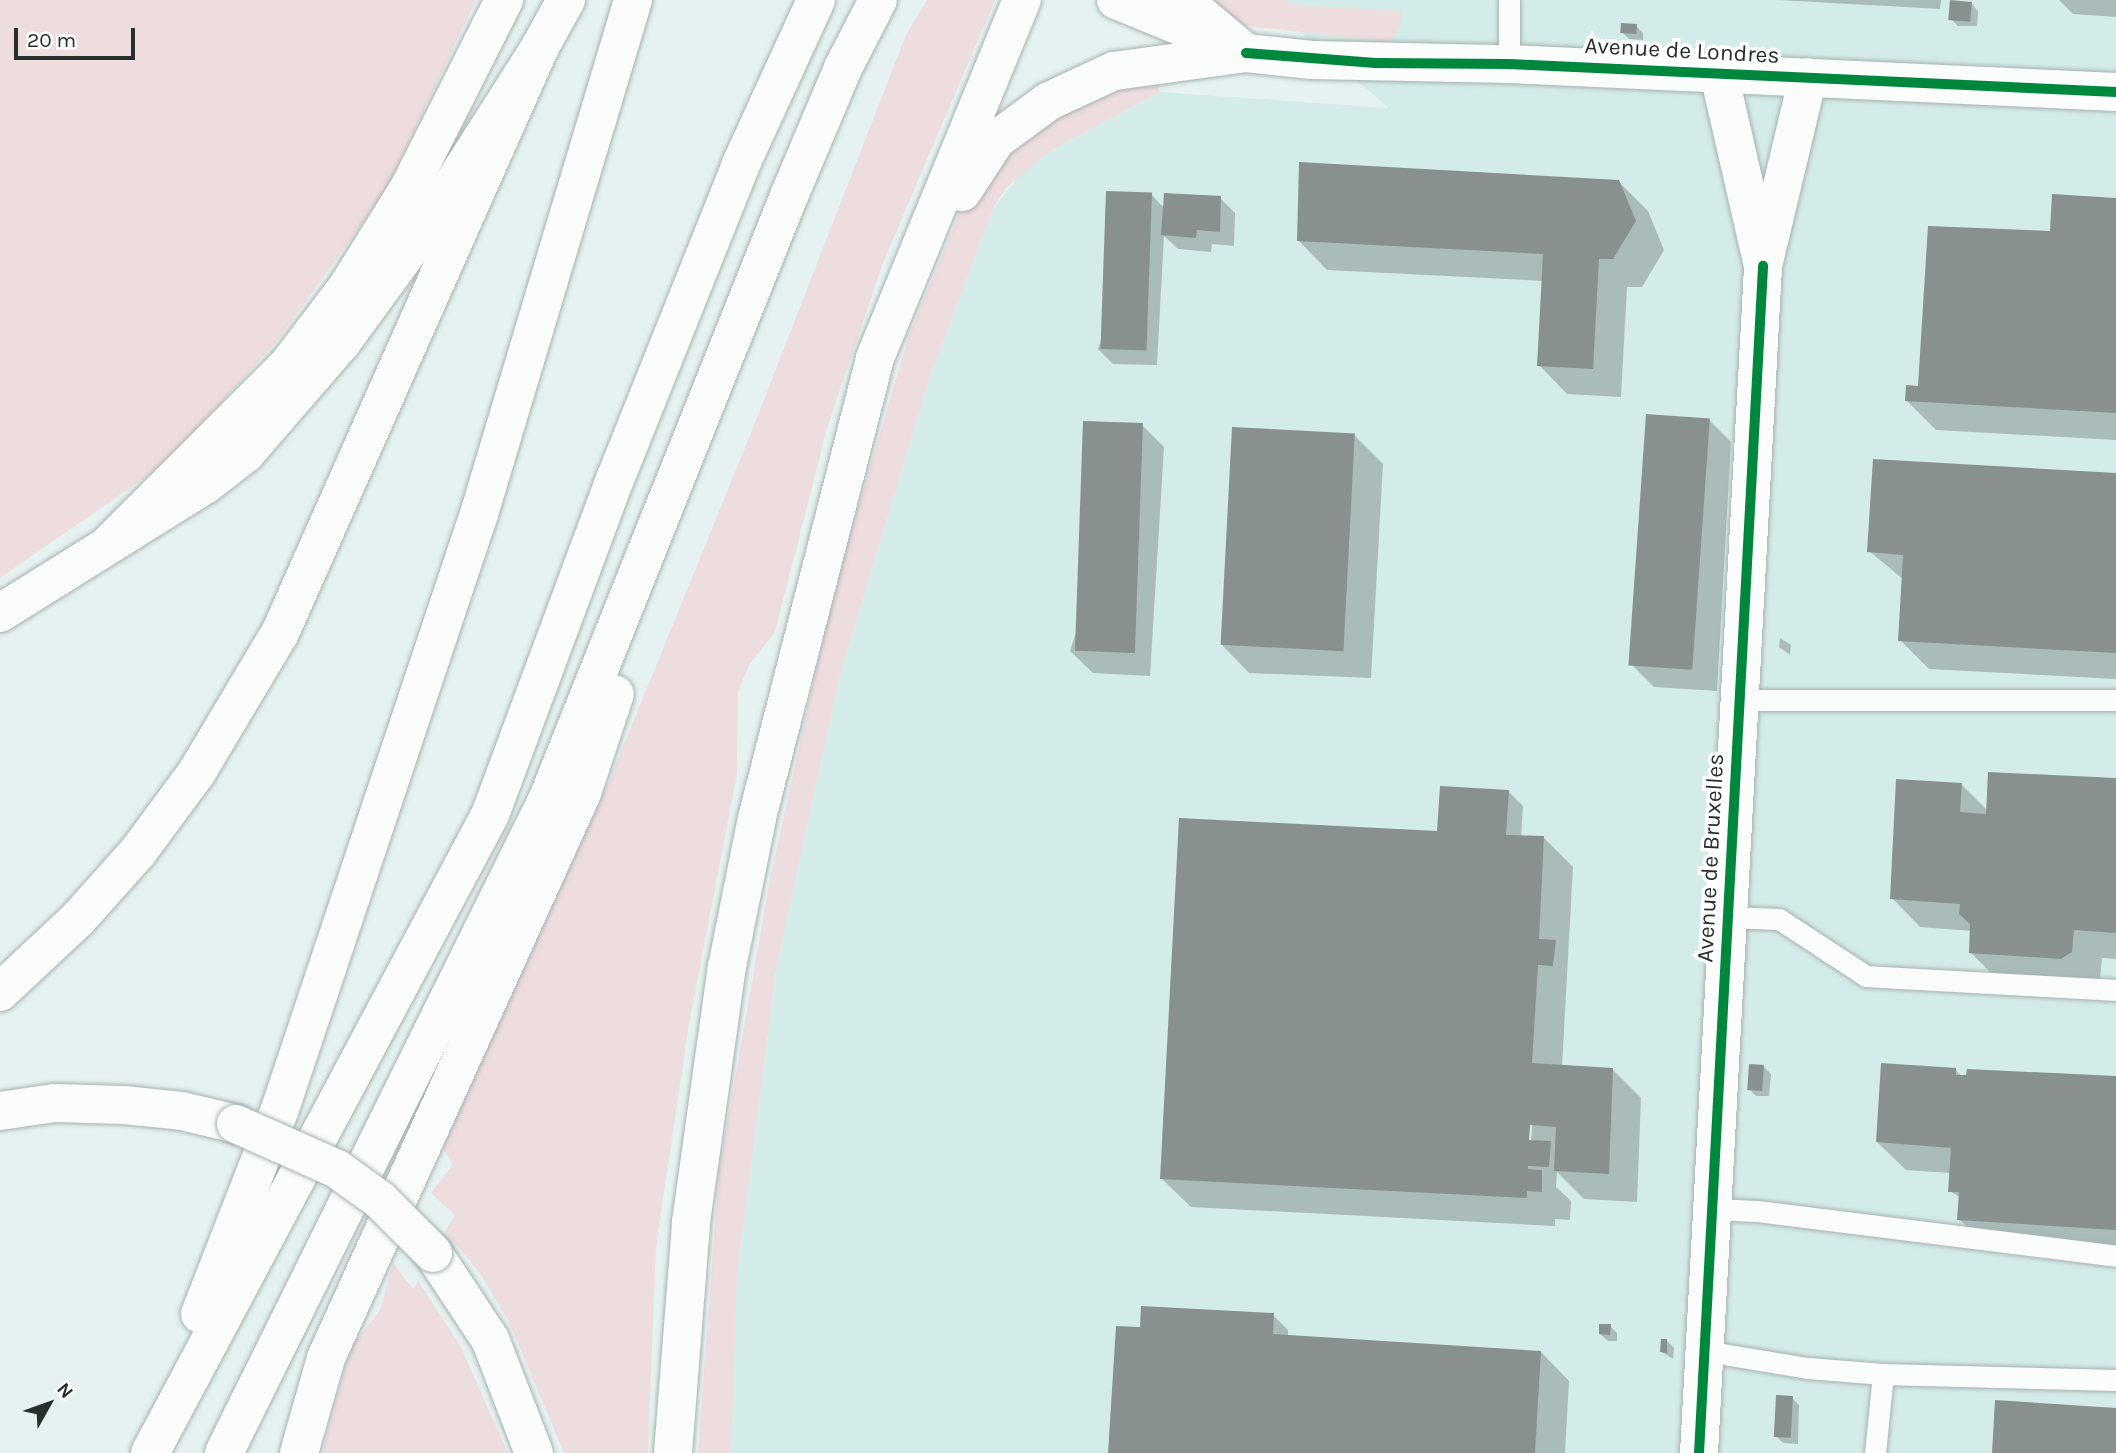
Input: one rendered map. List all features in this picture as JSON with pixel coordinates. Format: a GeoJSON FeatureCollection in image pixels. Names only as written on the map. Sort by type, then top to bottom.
{"type":"FeatureCollection","features":[{"type":"Feature","properties":{"kind":"main road"},"geometry":{"type":"LineString","coordinates":[[111,542],[280,374],[348,286],[410,188],[504,0]]}},
{"type":"Feature","properties":{"kind":"main road"},"geometry":{"type":"LineString","coordinates":[[0,613],[205,485],[245,454],[293,401],[423,231],[540,47],[566,0]]}},
{"type":"Feature","properties":{"kind":"main road"},"geometry":{"type":"LineString","coordinates":[[147,1453],[280,1109],[479,514],[633,0]]}},
{"type":"Feature","properties":{"kind":"main road"},"geometry":{"type":"LineString","coordinates":[[147,1453],[490,815],[616,477],[741,164],[816,0]]}},
{"type":"Feature","properties":{"kind":"main road"},"geometry":{"type":"LineString","coordinates":[[224,1453],[547,800],[747,300],[843,68],[878,0]]}},
{"type":"Feature","properties":{"kind":"main road"},"geometry":{"type":"LineString","coordinates":[[673,1453],[691,1222],[727,967],[761,805],[875,358],[1022,0]]}},
{"type":"Feature","properties":{"kind":"main road"},"geometry":{"type":"LineString","coordinates":[[1116,0],[1247,53]]}},
{"type":"Feature","properties":{"kind":"main road"},"geometry":{"type":"LineString","coordinates":[[1183,0],[1247,53]]}},
{"type":"Feature","properties":{"kind":"main road"},"geometry":{"type":"LineString","coordinates":[[0,992],[78,919],[138,852],[197,772],[280,633],[540,47]]}},
{"type":"Feature","properties":{"kind":"main road"},"geometry":{"type":"LineString","coordinates":[[875,358],[971,177],[996,139],[1049,101],[1114,71],[1247,53]]}},
{"type":"Feature","properties":{"kind":"main road","name":"Avenue de Londres"},"geometry":{"type":"LineString","coordinates":[[1247,53],[1376,63],[1509,64],[2116,92]]}},
{"type":"Feature","properties":{"kind":"main road","name":"Avenue de Bruxelles"},"geometry":{"type":"LineString","coordinates":[[1719,74],[1763,266]]}},
{"type":"Feature","properties":{"kind":"main road","name":"Avenue de Bruxelles"},"geometry":{"type":"LineString","coordinates":[[1699,1453],[1763,266],[1808,77]]}},
{"type":"Feature","properties":{"kind":"main road"},"geometry":{"type":"LineString","coordinates":[[299,1453],[326,1358],[582,793],[747,300]]}},
{"type":"Feature","properties":{"kind":"main road"},"geometry":{"type":"LineString","coordinates":[[0,1111],[55,1103],[124,1105],[182,1111],[236,1124],[337,1169],[380,1200],[433,1253],[491,1339],[534,1453]]}},
{"type":"Feature","properties":{"kind":"lane"},"geometry":{"type":"LineString","coordinates":[[1509,0],[1509,64]]}},
{"type":"Feature","properties":{"kind":"lane"},"geometry":{"type":"LineString","coordinates":[[1741,701],[2116,700]]}},
{"type":"Feature","properties":{"kind":"lane"},"geometry":{"type":"LineString","coordinates":[[1728,917],[1779,919],[1866,976],[2116,990]]}},
{"type":"Feature","properties":{"kind":"lane"},"geometry":{"type":"LineString","coordinates":[[1713,1209],[1757,1211],[2116,1256]]}},
{"type":"Feature","properties":{"kind":"lane"},"geometry":{"type":"LineString","coordinates":[[1705,1351],[1808,1368],[1883,1374],[2116,1380]]}},
{"type":"Feature","properties":{"kind":"lane"},"geometry":{"type":"LineString","coordinates":[[1875,1453],[1883,1374]]}},
{"type":"Feature","properties":{"kind":"shaded area"},"geometry":{"type":"Polygon","coordinates":[[[0,0],[476,0],[385,192],[276,342],[166,463],[0,578],[0,0]]]}},
{"type":"Feature","properties":{"kind":"shaded area"},"geometry":{"type":"Polygon","coordinates":[[[927,0],[995,0],[883,263],[827,428],[775,632],[750,664],[738,691],[737,774],[689,1024],[656,1246],[648,1453],[564,1453],[509,1322],[479,1272],[445,1231],[455,1215],[431,1193],[453,1164],[437,1140],[607,786],[749,438],[906,35],[927,0]]]}},
{"type":"Feature","properties":{"kind":"shaded area"},"geometry":{"type":"Polygon","coordinates":[[[1202,0],[1284,0],[1303,6],[1402,11],[1400,28],[1390,42],[1238,25],[1202,0]]]}},
{"type":"Feature","properties":{"kind":"shaded area"},"geometry":{"type":"Polygon","coordinates":[[[1262,0],[2116,0],[2116,1453],[730,1453],[737,1277],[776,971],[840,675],[930,377],[993,209],[1023,171],[1049,152],[1160,92],[1389,108],[1262,0]]]}},
{"type":"Feature","properties":{"kind":"shaded area"},"geometry":{"type":"Polygon","coordinates":[[[1154,76],[1160,92],[1049,152],[1006,188],[993,209],[930,377],[840,675],[776,971],[737,1277],[731,1453],[698,1453],[719,1169],[771,874],[835,586],[909,335],[960,212],[986,171],[1046,118],[1154,76]]]}},
{"type":"Feature","properties":{"kind":"shaded area"},"geometry":{"type":"Polygon","coordinates":[[[393,1263],[413,1289],[418,1281],[460,1345],[508,1453],[322,1453],[351,1347],[380,1310],[393,1263]]]}},
{"type":"Feature","properties":{"kind":"building"},"geometry":{"type":"Polygon","coordinates":[[[1950,0],[1972,2],[1970,22],[1948,20],[1950,0]]]}},
{"type":"Feature","properties":{"kind":"building"},"geometry":{"type":"Polygon","coordinates":[[[1621,23],[1637,24],[1636,34],[1620,33],[1621,23]]]}},
{"type":"Feature","properties":{"kind":"building"},"geometry":{"type":"Polygon","coordinates":[[[1299,162],[1619,180],[1636,221],[1613,259],[1599,259],[1593,369],[1537,366],[1543,254],[1297,241],[1299,162]]]}},
{"type":"Feature","properties":{"kind":"building"},"geometry":{"type":"Polygon","coordinates":[[[1106,191],[1152,193],[1146,351],[1100,349],[1106,191]]]}},
{"type":"Feature","properties":{"kind":"building"},"geometry":{"type":"Polygon","coordinates":[[[1164,193],[1221,196],[1220,232],[1197,230],[1196,238],[1161,235],[1164,193]]]}},
{"type":"Feature","properties":{"kind":"building"},"geometry":{"type":"Polygon","coordinates":[[[2052,194],[2116,198],[2116,413],[1905,401],[1906,385],[1918,386],[1928,226],[2050,231],[2052,194]]]}},
{"type":"Feature","properties":{"kind":"building"},"geometry":{"type":"Polygon","coordinates":[[[1646,414],[1710,418],[1692,670],[1628,665],[1646,414]]]}},
{"type":"Feature","properties":{"kind":"building"},"geometry":{"type":"Polygon","coordinates":[[[1083,421],[1143,423],[1135,653],[1075,651],[1083,421]]]}},
{"type":"Feature","properties":{"kind":"building"},"geometry":{"type":"Polygon","coordinates":[[[1232,427],[1355,433],[1343,651],[1221,645],[1232,427]]]}},
{"type":"Feature","properties":{"kind":"building"},"geometry":{"type":"Polygon","coordinates":[[[1873,459],[2116,473],[2116,653],[1898,641],[1903,555],[1867,552],[1873,459]]]}},
{"type":"Feature","properties":{"kind":"building"},"geometry":{"type":"Polygon","coordinates":[[[1988,772],[2116,778],[2116,933],[2074,930],[2072,952],[2061,959],[1969,953],[1970,924],[1959,914],[1960,904],[1890,899],[1896,779],[1962,783],[1960,812],[1986,814],[1988,772]]]}},
{"type":"Feature","properties":{"kind":"building"},"geometry":{"type":"Polygon","coordinates":[[[1440,786],[1509,790],[1506,835],[1544,836],[1539,939],[1556,940],[1553,966],[1538,965],[1532,1063],[1613,1068],[1609,1174],[1554,1171],[1556,1127],[1530,1125],[1529,1140],[1551,1141],[1549,1167],[1528,1166],[1528,1169],[1542,1170],[1542,1192],[1527,1191],[1527,1198],[1160,1179],[1179,818],[1437,831],[1440,786]]]}},
{"type":"Feature","properties":{"kind":"building"},"geometry":{"type":"Polygon","coordinates":[[[1881,1063],[1956,1068],[1956,1075],[1966,1075],[1967,1069],[2116,1076],[2116,1230],[1957,1220],[1959,1192],[1948,1192],[1951,1148],[1876,1142],[1881,1063]]]}},
{"type":"Feature","properties":{"kind":"building"},"geometry":{"type":"Polygon","coordinates":[[[1749,1064],[1764,1065],[1762,1091],[1747,1090],[1749,1064]]]}},
{"type":"Feature","properties":{"kind":"building"},"geometry":{"type":"Polygon","coordinates":[[[1141,1306],[1274,1313],[1273,1334],[1541,1351],[1535,1453],[1108,1453],[1116,1326],[1140,1327],[1141,1306]]]}},
{"type":"Feature","properties":{"kind":"building"},"geometry":{"type":"Polygon","coordinates":[[[1599,1324],[1611,1324],[1610,1335],[1599,1334],[1599,1324]]]}},
{"type":"Feature","properties":{"kind":"building"},"geometry":{"type":"Polygon","coordinates":[[[1661,1339],[1667,1339],[1667,1353],[1660,1352],[1661,1339]]]}},
{"type":"Feature","properties":{"kind":"building"},"geometry":{"type":"Polygon","coordinates":[[[1776,1395],[1793,1396],[1791,1438],[1774,1437],[1776,1395]]]}},
{"type":"Feature","properties":{"kind":"building"},"geometry":{"type":"Polygon","coordinates":[[[1995,1400],[2116,1408],[2116,1453],[1992,1453],[1995,1400]]]}},
{"type":"Feature","properties":{"kind":"cycle path"},"geometry":{"type":"LineString","coordinates":[[1246,53],[1376,63],[1509,64],[2116,92]]}},
{"type":"Feature","properties":{"kind":"cycle path"},"geometry":{"type":"LineString","coordinates":[[1699,1453],[1763,266]]}}]}
